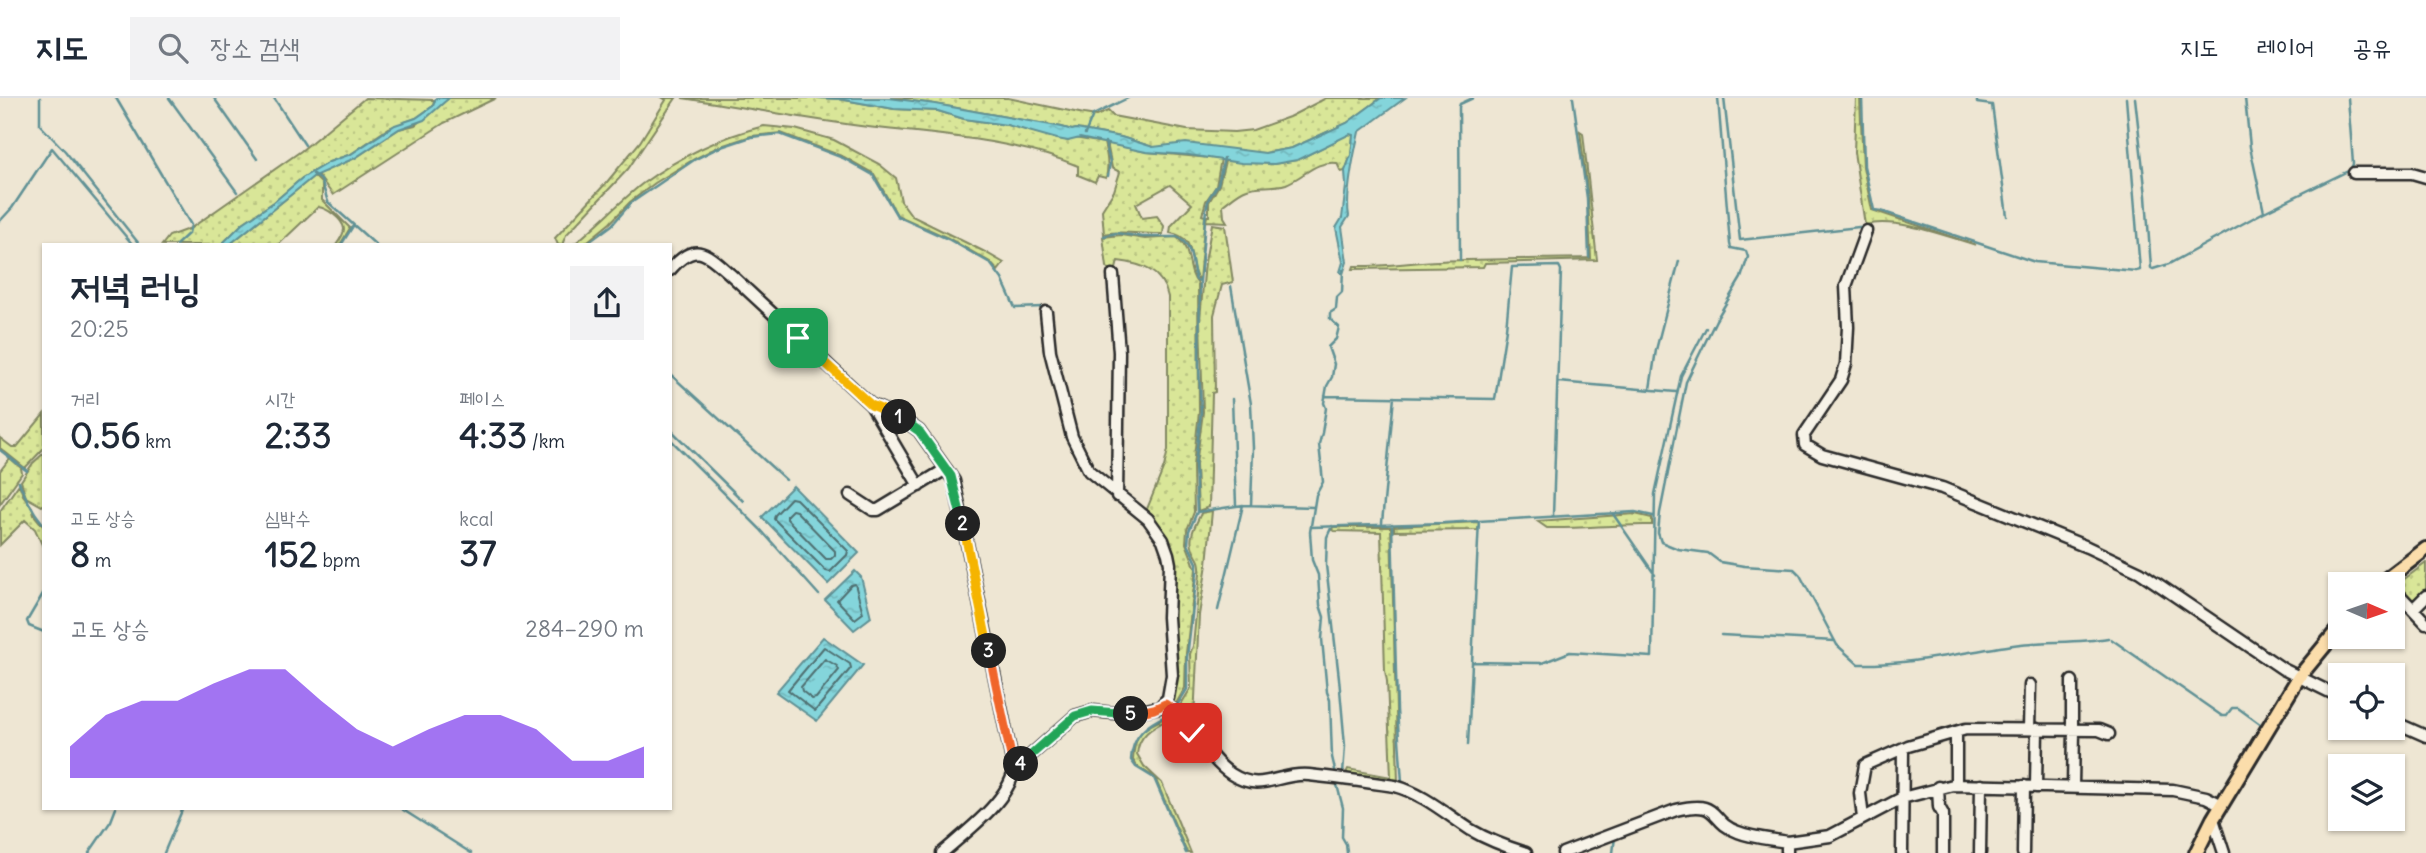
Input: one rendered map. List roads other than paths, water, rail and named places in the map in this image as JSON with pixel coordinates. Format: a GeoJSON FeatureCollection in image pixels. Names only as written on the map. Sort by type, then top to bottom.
{"type":"FeatureCollection","features":[{"type":"Feature","properties":{"kind":"main road"},"geometry":{"type":"LineString","coordinates":[[2400,572],[2426,549]]}},
{"type":"Feature","properties":{"kind":"main road"},"geometry":{"type":"LineString","coordinates":[[2196,853],[2213,819],[2299,677],[2328,642]]}},
{"type":"Feature","properties":{"kind":"street"},"geometry":{"type":"LineString","coordinates":[[2354,173],[2412,173],[2426,177]]}},
{"type":"Feature","properties":{"kind":"street"},"geometry":{"type":"LineString","coordinates":[[1866,232],[1846,286],[1846,364],[1841,380],[1804,435],[1805,444],[1822,455],[1942,488],[2130,567],[2283,669],[2328,691]]}},
{"type":"Feature","properties":{"kind":"street"},"geometry":{"type":"LineString","coordinates":[[672,268],[690,252],[701,253],[718,263],[871,405],[901,418],[919,431],[954,481],[1014,770],[1012,780],[1004,792],[984,815],[942,853]]}},
{"type":"Feature","properties":{"kind":"street"},"geometry":{"type":"LineString","coordinates":[[1113,275],[1119,352],[1117,496]]}},
{"type":"Feature","properties":{"kind":"street"},"geometry":{"type":"LineString","coordinates":[[1046,313],[1050,351],[1072,437],[1089,471],[1154,526],[1168,554],[1172,675],[1165,704]]}},
{"type":"Feature","properties":{"kind":"street"},"geometry":{"type":"LineString","coordinates":[[871,405],[892,445],[919,486]]}},
{"type":"Feature","properties":{"kind":"street"},"geometry":{"type":"LineString","coordinates":[[850,495],[873,510],[878,510],[946,469]]}},
{"type":"Feature","properties":{"kind":"street"},"geometry":{"type":"LineString","coordinates":[[2413,609],[2426,596]]}},
{"type":"Feature","properties":{"kind":"street"},"geometry":{"type":"LineString","coordinates":[[2405,601],[2426,623]]}},
{"type":"Feature","properties":{"kind":"street"},"geometry":{"type":"LineString","coordinates":[[2073,681],[2073,788]]}},
{"type":"Feature","properties":{"kind":"street"},"geometry":{"type":"LineString","coordinates":[[2030,685],[2036,786]]}},
{"type":"Feature","properties":{"kind":"street"},"geometry":{"type":"LineString","coordinates":[[1014,770],[1075,716],[1092,711],[1135,713],[1165,704]]}},
{"type":"Feature","properties":{"kind":"street"},"geometry":{"type":"LineString","coordinates":[[1165,704],[1180,715],[1206,749],[1234,776],[1255,783],[1299,775],[1409,790],[1485,838],[1526,853]]}},
{"type":"Feature","properties":{"kind":"street"},"geometry":{"type":"LineString","coordinates":[[2405,727],[2426,736]]}},
{"type":"Feature","properties":{"kind":"street"},"geometry":{"type":"LineString","coordinates":[[1863,818],[1860,793],[1865,765],[1903,749],[1966,729],[2104,730],[2109,733]]}},
{"type":"Feature","properties":{"kind":"street"},"geometry":{"type":"LineString","coordinates":[[1956,732],[1956,785]]}},
{"type":"Feature","properties":{"kind":"street"},"geometry":{"type":"LineString","coordinates":[[1902,853],[1903,749]]}},
{"type":"Feature","properties":{"kind":"street"},"geometry":{"type":"LineString","coordinates":[[1563,853],[1693,806],[1712,809],[1736,831],[1787,848],[1830,836],[1902,798],[1938,787],[1956,785],[2173,790],[2206,797],[2222,805]]}},
{"type":"Feature","properties":{"kind":"street"},"geometry":{"type":"LineString","coordinates":[[1980,853],[1981,785]]}},
{"type":"Feature","properties":{"kind":"street"},"geometry":{"type":"LineString","coordinates":[[2023,853],[2024,786]]}},
{"type":"Feature","properties":{"kind":"street"},"geometry":{"type":"LineString","coordinates":[[1938,787],[1939,807],[1943,814],[1942,853]]}},
{"type":"Feature","properties":{"kind":"street"},"geometry":{"type":"LineString","coordinates":[[2213,819],[2224,853]]}},
{"type":"Feature","properties":{"kind":"water"},"geometry":{"type":"Polygon","coordinates":[[[436,98],[449,98],[424,120],[399,129],[355,158],[314,176],[231,243],[223,243],[243,223],[274,202],[302,178],[329,162],[351,154],[395,125],[416,118],[433,106],[436,98]]]}},
{"type":"Feature","properties":{"kind":"water"},"geometry":{"type":"Polygon","coordinates":[[[819,98],[889,98],[1121,137],[1153,147],[1186,143],[1265,153],[1292,148],[1347,123],[1381,98],[1405,98],[1359,132],[1349,186],[1349,216],[1342,227],[1347,262],[1343,274],[1340,272],[1343,262],[1336,228],[1342,218],[1345,171],[1351,155],[1353,135],[1350,134],[1297,160],[1274,164],[1241,163],[1146,152],[1080,138],[1068,141],[938,111],[894,109],[819,98]]]}},
{"type":"Feature","properties":{"kind":"water"},"geometry":{"type":"Polygon","coordinates":[[[793,486],[859,553],[828,584],[762,517],[793,486]]]}},
{"type":"Feature","properties":{"kind":"water"},"geometry":{"type":"Polygon","coordinates":[[[855,571],[861,577],[871,617],[854,630],[825,600],[855,571]]]}},
{"type":"Feature","properties":{"kind":"water"},"geometry":{"type":"Polygon","coordinates":[[[823,637],[863,665],[817,721],[776,692],[823,637]]]}},
{"type":"Feature","properties":{"kind":"waterway"},"geometry":{"type":"LineString","coordinates":[[40,98],[40,125],[65,151],[138,243]]}},
{"type":"Feature","properties":{"kind":"waterway"},"geometry":{"type":"LineString","coordinates":[[116,98],[191,225],[189,233],[178,243]]}},
{"type":"Feature","properties":{"kind":"waterway"},"geometry":{"type":"LineString","coordinates":[[169,98],[237,192]]}},
{"type":"Feature","properties":{"kind":"waterway"},"geometry":{"type":"LineString","coordinates":[[214,98],[257,159]]}},
{"type":"Feature","properties":{"kind":"waterway"},"geometry":{"type":"LineString","coordinates":[[274,98],[305,145]]}},
{"type":"Feature","properties":{"kind":"waterway"},"geometry":{"type":"LineString","coordinates":[[1085,134],[1093,115],[1128,98]]}},
{"type":"Feature","properties":{"kind":"waterway"},"geometry":{"type":"LineString","coordinates":[[1460,260],[1459,107],[1473,98]]}},
{"type":"Feature","properties":{"kind":"waterway"},"geometry":{"type":"LineString","coordinates":[[1573,98],[1587,198],[1589,257]]}},
{"type":"Feature","properties":{"kind":"waterway"},"geometry":{"type":"LineString","coordinates":[[1718,98],[1730,244],[1731,248],[1746,251],[1748,257],[1741,278],[1716,320],[1686,382],[1660,513],[1658,533],[1661,542],[1678,549],[1708,553],[1720,562],[1794,569],[1800,575],[1837,645],[1858,664],[1920,660],[2021,644],[2108,638]]}},
{"type":"Feature","properties":{"kind":"waterway"},"geometry":{"type":"LineString","coordinates":[[1724,98],[1740,240],[1868,226]]}},
{"type":"Feature","properties":{"kind":"waterway"},"geometry":{"type":"LineString","coordinates":[[1862,98],[1864,166],[1874,210],[2035,262],[2136,271],[2140,270],[2126,98]]}},
{"type":"Feature","properties":{"kind":"waterway"},"geometry":{"type":"LineString","coordinates":[[1977,98],[1977,103],[1992,105],[2007,216]]}},
{"type":"Feature","properties":{"kind":"waterway"},"geometry":{"type":"LineString","coordinates":[[2135,98],[2153,269],[2169,264],[2264,212],[2350,170],[2353,164],[2348,98]]}},
{"type":"Feature","properties":{"kind":"waterway"},"geometry":{"type":"LineString","coordinates":[[2245,98],[2250,147],[2264,212]]}},
{"type":"Feature","properties":{"kind":"waterway"},"geometry":{"type":"LineString","coordinates":[[588,243],[612,225],[631,203],[694,160],[718,148],[751,137],[780,134],[843,158],[873,175],[897,216],[948,239],[990,263],[1002,279],[1015,308],[1043,307]]}},
{"type":"Feature","properties":{"kind":"waterway"},"geometry":{"type":"LineString","coordinates":[[1105,142],[1110,162],[1108,176]]}},
{"type":"Feature","properties":{"kind":"waterway"},"geometry":{"type":"LineString","coordinates":[[0,221],[12,208],[52,148],[131,243]]}},
{"type":"Feature","properties":{"kind":"waterway"},"geometry":{"type":"LineString","coordinates":[[1176,707],[1187,689],[1187,657],[1197,573],[1197,563],[1188,544],[1189,531],[1197,512],[1195,464],[1201,412],[1200,281],[1206,209],[1218,184],[1224,158]]}},
{"type":"Feature","properties":{"kind":"waterway"},"geometry":{"type":"LineString","coordinates":[[313,174],[321,180],[328,202],[374,243]]}},
{"type":"Feature","properties":{"kind":"waterway"},"geometry":{"type":"LineString","coordinates":[[342,243],[353,226]]}},
{"type":"Feature","properties":{"kind":"waterway"},"geometry":{"type":"LineString","coordinates":[[1104,236],[1116,233],[1142,237],[1178,237],[1187,246],[1196,280],[1200,281]]}},
{"type":"Feature","properties":{"kind":"waterway"},"geometry":{"type":"LineString","coordinates":[[1650,389],[1656,350],[1679,261]]}},
{"type":"Feature","properties":{"kind":"waterway"},"geometry":{"type":"LineString","coordinates":[[1325,396],[1495,399],[1512,267],[1559,266],[1553,516]]}},
{"type":"Feature","properties":{"kind":"waterway"},"geometry":{"type":"LineString","coordinates":[[1336,774],[1332,757],[1330,700],[1322,639],[1324,617],[1320,605],[1318,575],[1312,560],[1310,532],[1316,495],[1323,482],[1319,444],[1327,386],[1334,364],[1328,347],[1336,339],[1339,327],[1330,319],[1330,313],[1336,309],[1337,297],[1342,292],[1343,270]]}},
{"type":"Feature","properties":{"kind":"waterway"},"geometry":{"type":"LineString","coordinates":[[1231,286],[1251,404],[1251,505]]}},
{"type":"Feature","properties":{"kind":"waterway"},"geometry":{"type":"LineString","coordinates":[[1472,662],[1542,663],[1570,652],[1652,657],[1655,494],[1681,376],[1706,328]]}},
{"type":"Feature","properties":{"kind":"waterway"},"geometry":{"type":"LineString","coordinates":[[672,376],[786,480]]}},
{"type":"Feature","properties":{"kind":"waterway"},"geometry":{"type":"LineString","coordinates":[[1558,382],[1676,392]]}},
{"type":"Feature","properties":{"kind":"waterway"},"geometry":{"type":"LineString","coordinates":[[1382,523],[1394,397]]}},
{"type":"Feature","properties":{"kind":"waterway"},"geometry":{"type":"LineString","coordinates":[[1232,399],[1236,505]]}},
{"type":"Feature","properties":{"kind":"waterway"},"geometry":{"type":"LineString","coordinates":[[672,431],[743,501]]}},
{"type":"Feature","properties":{"kind":"waterway"},"geometry":{"type":"LineString","coordinates":[[672,441],[760,529],[819,595]]}},
{"type":"Feature","properties":{"kind":"waterway"},"geometry":{"type":"LineString","coordinates":[[0,450],[27,471]]}},
{"type":"Feature","properties":{"kind":"waterway"},"geometry":{"type":"LineString","coordinates":[[19,482],[42,522]]}},
{"type":"Feature","properties":{"kind":"waterway"},"geometry":{"type":"LineString","coordinates":[[1197,512],[1243,505],[1314,507]]}},
{"type":"Feature","properties":{"kind":"waterway"},"geometry":{"type":"LineString","coordinates":[[1218,610],[1243,505]]}},
{"type":"Feature","properties":{"kind":"waterway"},"geometry":{"type":"LineString","coordinates":[[1311,527],[1444,523],[1635,512],[1653,516]]}},
{"type":"Feature","properties":{"kind":"waterway"},"geometry":{"type":"LineString","coordinates":[[1613,514],[1655,575]]}},
{"type":"Feature","properties":{"kind":"waterway"},"geometry":{"type":"LineString","coordinates":[[1468,745],[1479,521]]}},
{"type":"Feature","properties":{"kind":"waterway"},"geometry":{"type":"LineString","coordinates":[[1392,524],[1397,710],[1402,782]]}},
{"type":"Feature","properties":{"kind":"waterway"},"geometry":{"type":"LineString","coordinates":[[1332,526],[1327,537],[1326,565],[1345,746],[1343,774],[1337,773]]}},
{"type":"Feature","properties":{"kind":"waterway"},"geometry":{"type":"LineString","coordinates":[[42,595],[27,621],[29,626],[42,631]]}},
{"type":"Feature","properties":{"kind":"waterway"},"geometry":{"type":"LineString","coordinates":[[1721,635],[1835,641]]}},
{"type":"Feature","properties":{"kind":"waterway"},"geometry":{"type":"LineString","coordinates":[[2111,639],[2222,716],[2226,716],[2232,708],[2238,708],[2260,724]]}},
{"type":"Feature","properties":{"kind":"waterway"},"geometry":{"type":"LineString","coordinates":[[1168,715],[1142,732],[1134,744],[1131,760],[1136,767],[1154,778],[1186,853]]}},
{"type":"Feature","properties":{"kind":"waterway"},"geometry":{"type":"LineString","coordinates":[[1336,781],[1343,808],[1342,837],[1347,853]]}},
{"type":"Feature","properties":{"kind":"waterway"},"geometry":{"type":"LineString","coordinates":[[89,853],[111,821],[115,810]]}},
{"type":"Feature","properties":{"kind":"waterway"},"geometry":{"type":"LineString","coordinates":[[164,853],[182,810]]}},
{"type":"Feature","properties":{"kind":"waterway"},"geometry":{"type":"LineString","coordinates":[[403,810],[471,853]]}},
{"type":"Feature","properties":{"kind":"waterway"},"geometry":{"type":"LineString","coordinates":[[1613,853],[1615,837]]}},
{"type":"Feature","properties":{"kind":"waterway"},"geometry":{"type":"LineString","coordinates":[[1578,853],[1586,849]]}}]}
